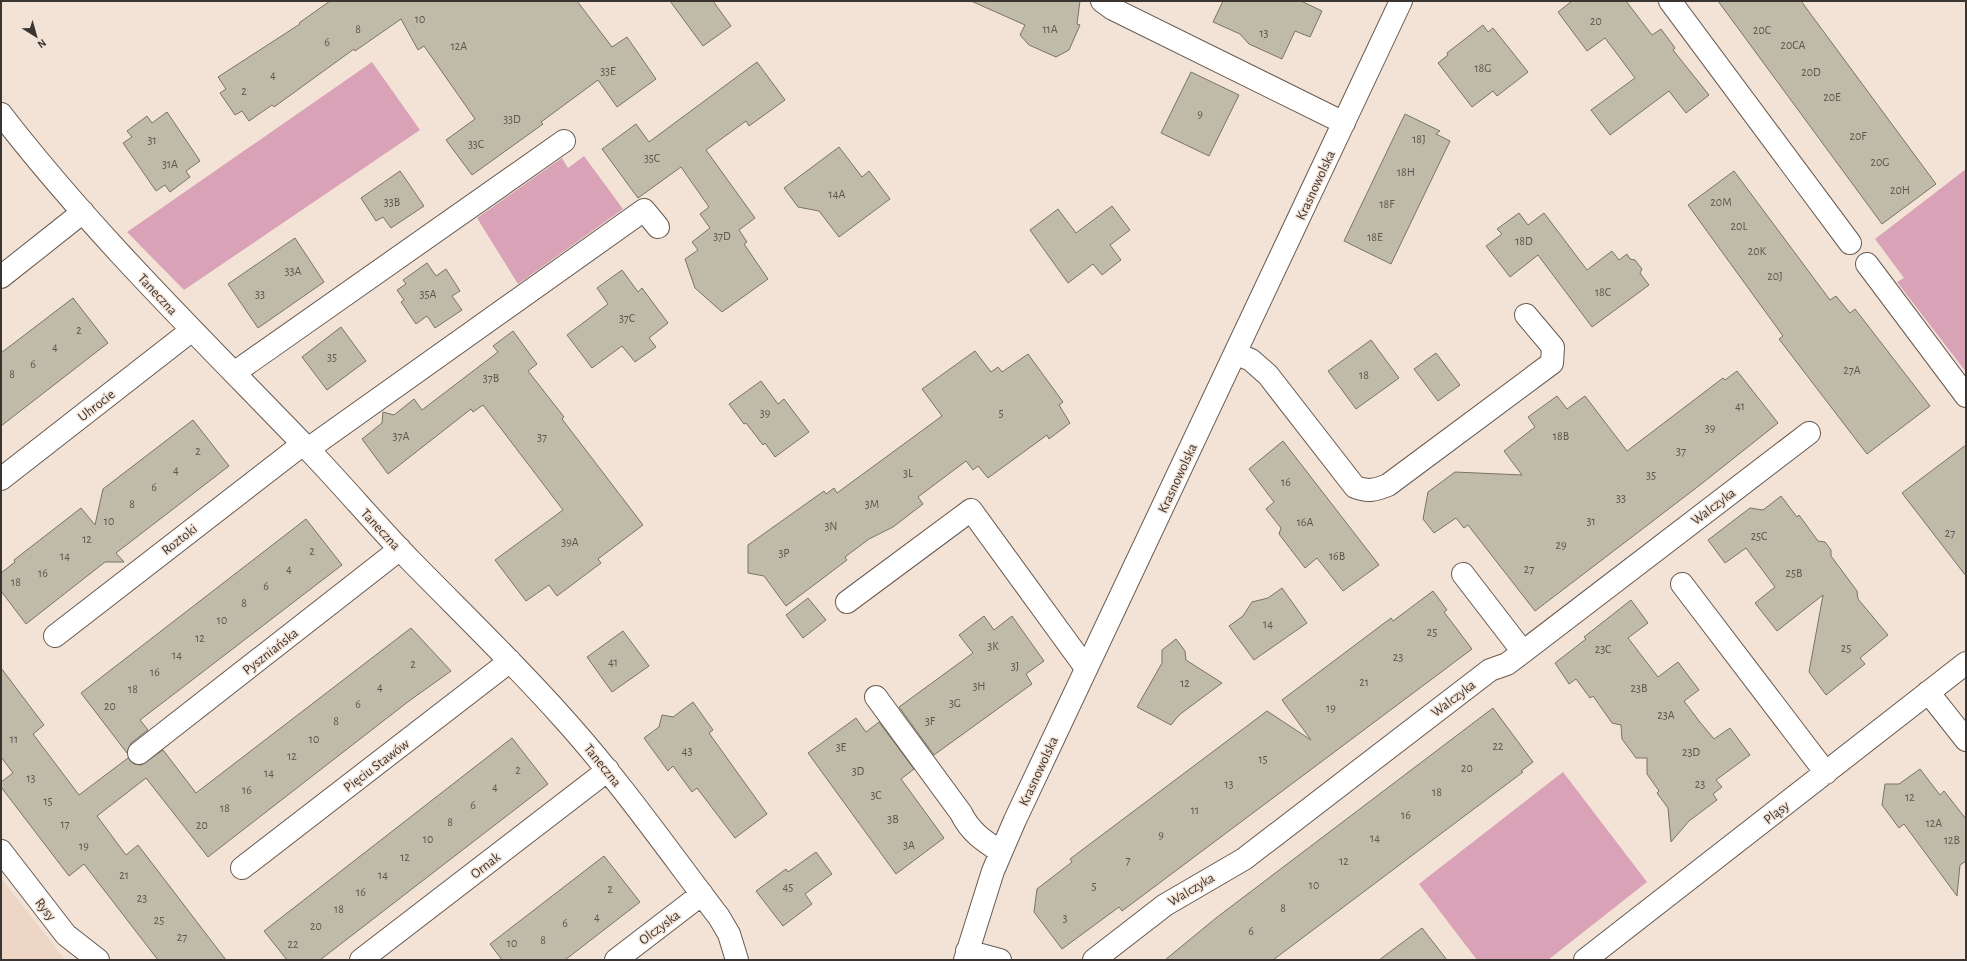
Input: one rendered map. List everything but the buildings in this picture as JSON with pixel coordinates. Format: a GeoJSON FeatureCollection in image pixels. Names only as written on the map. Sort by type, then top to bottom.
{"type":"FeatureCollection","features":[{"type":"Feature","properties":{"kind":"street"},"geometry":{"type":"LineString","coordinates":[[1102,1],[1120,12],[1344,123]]}},
{"type":"Feature","properties":{"kind":"street","name":"Krasnowolska"},"geometry":{"type":"LineString","coordinates":[[966,956],[986,891],[1001,852],[1086,668],[1402,1]]}},
{"type":"Feature","properties":{"kind":"street"},"geometry":{"type":"LineString","coordinates":[[1670,1],[1850,243]]}},
{"type":"Feature","properties":{"kind":"street","name":"Taneczna"},"geometry":{"type":"LineString","coordinates":[[1,114],[30,152],[83,212],[192,330],[305,446],[400,549],[561,715],[608,770],[725,926],[737,960]]}},
{"type":"Feature","properties":{"kind":"street"},"geometry":{"type":"LineString","coordinates":[[234,373],[564,141]]}},
{"type":"Feature","properties":{"kind":"street","name":"Roztoki"},"geometry":{"type":"LineString","coordinates":[[55,636],[305,446],[644,210],[658,227]]}},
{"type":"Feature","properties":{"kind":"street"},"geometry":{"type":"LineString","coordinates":[[1,276],[83,212]]}},
{"type":"Feature","properties":{"kind":"street"},"geometry":{"type":"LineString","coordinates":[[1867,264],[1966,396]]}},
{"type":"Feature","properties":{"kind":"street"},"geometry":{"type":"LineString","coordinates":[[1235,353],[1251,360],[1268,374],[1355,487],[1364,491],[1375,490],[1388,485],[1552,363],[1553,347],[1526,315]]}},
{"type":"Feature","properties":{"kind":"street","name":"Uhrocie"},"geometry":{"type":"LineString","coordinates":[[1,479],[192,330]]}},
{"type":"Feature","properties":{"kind":"street","name":"Walczyka"},"geometry":{"type":"LineString","coordinates":[[1094,960],[1164,905],[1244,859],[1490,670],[1507,664],[1523,652],[1808,433]]}},
{"type":"Feature","properties":{"kind":"street"},"geometry":{"type":"LineString","coordinates":[[847,602],[971,510],[1086,668]]}},
{"type":"Feature","properties":{"kind":"street","name":"Pyszniańska"},"geometry":{"type":"LineString","coordinates":[[139,753],[400,549]]}},
{"type":"Feature","properties":{"kind":"street"},"geometry":{"type":"LineString","coordinates":[[1463,574],[1523,652]]}},
{"type":"Feature","properties":{"kind":"street"},"geometry":{"type":"LineString","coordinates":[[1682,584],[1826,773]]}},
{"type":"Feature","properties":{"kind":"street","name":"Pięciu Stawów"},"geometry":{"type":"LineString","coordinates":[[242,868],[510,662]]}},
{"type":"Feature","properties":{"kind":"street","name":"Pląsy"},"geometry":{"type":"LineString","coordinates":[[1585,960],[1966,663]]}},
{"type":"Feature","properties":{"kind":"street"},"geometry":{"type":"LineString","coordinates":[[1928,692],[1966,740]]}},
{"type":"Feature","properties":{"kind":"street"},"geometry":{"type":"LineString","coordinates":[[876,697],[961,813],[968,827],[985,842],[1001,852]]}},
{"type":"Feature","properties":{"kind":"street","name":"Ornak"},"geometry":{"type":"LineString","coordinates":[[361,960],[608,770]]}},
{"type":"Feature","properties":{"kind":"street","name":"Rysy"},"geometry":{"type":"LineString","coordinates":[[1,851],[66,934],[98,960]]}},
{"type":"Feature","properties":{"kind":"street","name":"Olczyska"},"geometry":{"type":"LineString","coordinates":[[616,960],[702,894]]}},
{"type":"Feature","properties":{"kind":"street"},"geometry":{"type":"LineString","coordinates":[[966,956],[1000,960]]}},
{"type":"Feature","properties":{"kind":"shaded area"},"geometry":{"type":"Polygon","coordinates":[[[372,62],[420,130],[184,290],[127,232],[372,62]]]}},
{"type":"Feature","properties":{"kind":"shaded area"},"geometry":{"type":"Polygon","coordinates":[[[584,156],[623,209],[518,284],[477,218],[562,158],[568,168],[584,156]]]}},
{"type":"Feature","properties":{"kind":"shaded area"},"geometry":{"type":"Polygon","coordinates":[[[1966,169],[1966,372],[1897,282],[1904,278],[1875,239],[1966,169]]]}},
{"type":"Feature","properties":{"kind":"shaded area"},"geometry":{"type":"Polygon","coordinates":[[[1563,772],[1647,882],[1548,960],[1477,960],[1419,884],[1563,772]]]}},
{"type":"Feature","properties":{"kind":"shaded area"},"geometry":{"type":"Polygon","coordinates":[[[1,878],[65,960],[1,960],[1,878]]]}}]}
